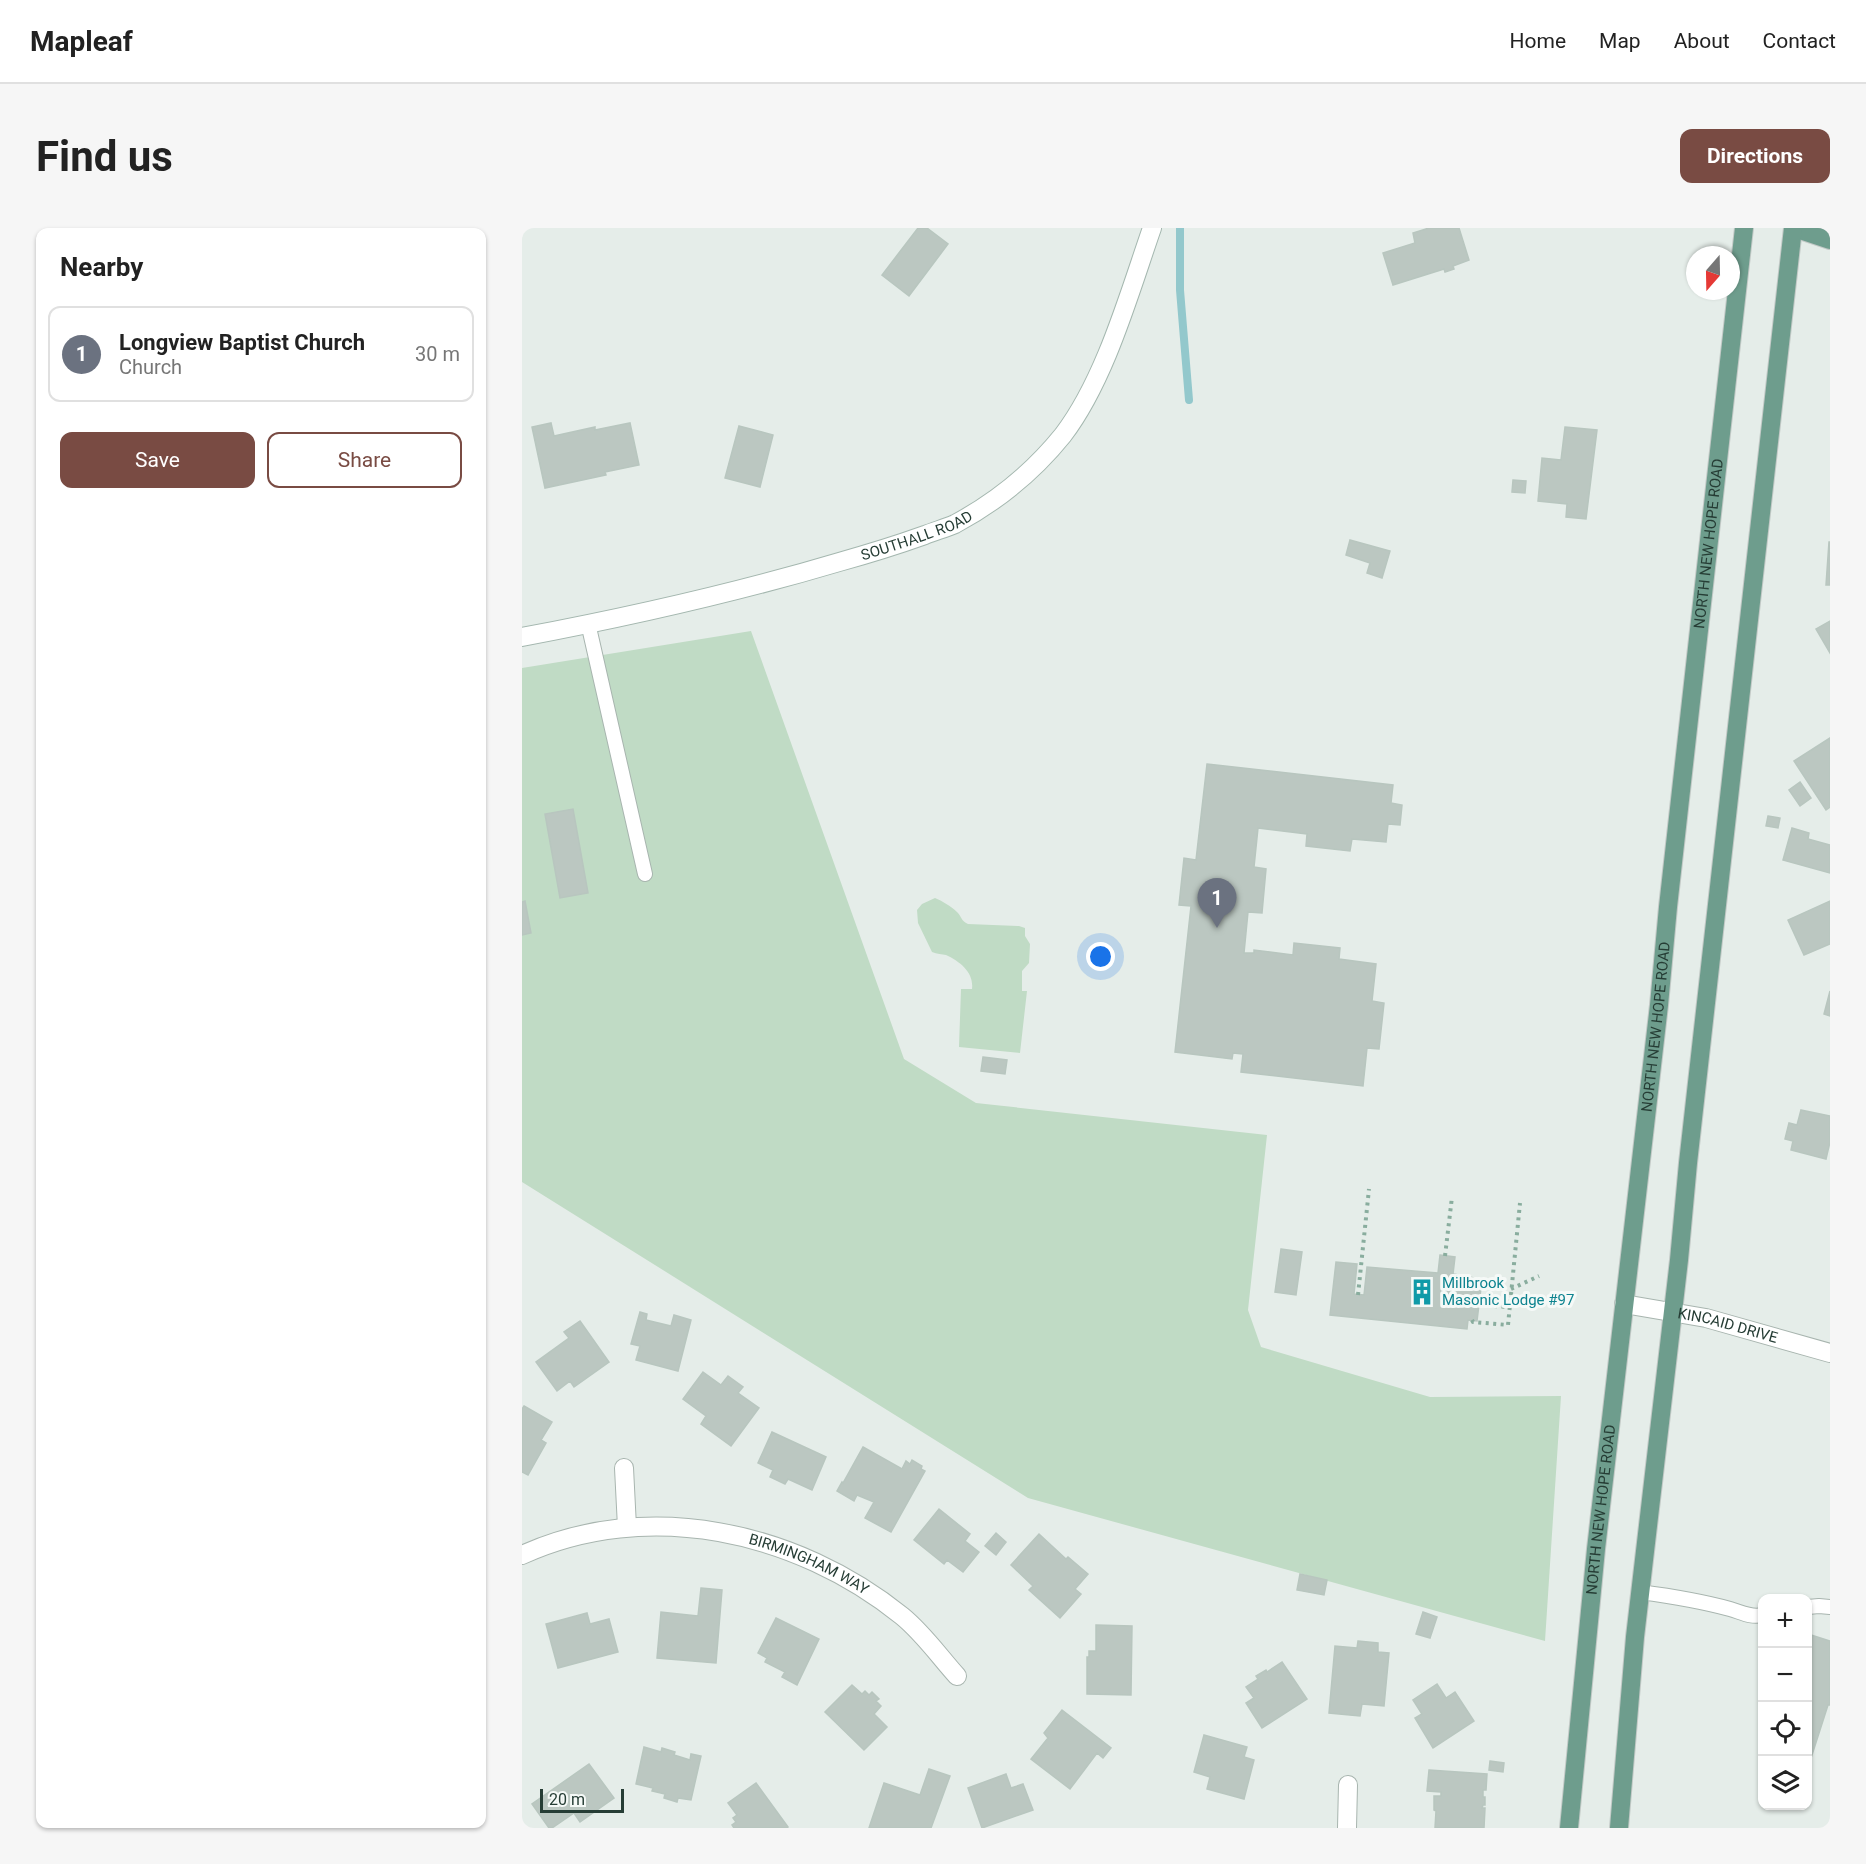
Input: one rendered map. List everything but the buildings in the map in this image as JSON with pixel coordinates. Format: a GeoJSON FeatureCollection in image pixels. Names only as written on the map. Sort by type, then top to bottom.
{"type":"FeatureCollection","features":[{"type":"Feature","properties":{"kind":"main road","name":"NORTH NEW HOPE ROAD"},"geometry":{"type":"LineString","coordinates":[[1569,1828],[1589,1615],[1659,1005],[1744,228]]}},
{"type":"Feature","properties":{"kind":"main road"},"geometry":{"type":"LineString","coordinates":[[1619,1828],[1635,1637],[1793,228],[1830,240]]}},
{"type":"Feature","properties":{"kind":"street","name":"SOUTHALL ROAD"},"geometry":{"type":"LineString","coordinates":[[522,637],[689,601],[820,568],[899,545],[953,525],[985,506],[1040,461],[1063,434],[1084,402],[1106,356],[1152,228]]}},
{"type":"Feature","properties":{"kind":"street","name":"KINCAID DRIVE"},"geometry":{"type":"LineString","coordinates":[[1624,1304],[1706,1318],[1830,1353]]}},
{"type":"Feature","properties":{"kind":"street"},"geometry":{"type":"LineString","coordinates":[[624,1468],[627,1527]]}},
{"type":"Feature","properties":{"kind":"street","name":"BIRMINGHAM WAY"},"geometry":{"type":"LineString","coordinates":[[522,1555],[586,1533],[664,1525],[729,1534],[764,1543],[848,1577],[902,1616],[957,1676]]}},
{"type":"Feature","properties":{"kind":"street"},"geometry":{"type":"LineString","coordinates":[[1347,1828],[1348,1785]]}},
{"type":"Feature","properties":{"kind":"lane"},"geometry":{"type":"LineString","coordinates":[[588,623],[645,874]]}},
{"type":"Feature","properties":{"kind":"lane"},"geometry":{"type":"LineString","coordinates":[[1640,1592],[1664,1595],[1758,1616]]}},
{"type":"Feature","properties":{"kind":"lane"},"geometry":{"type":"LineString","coordinates":[[1812,1607],[1830,1607]]}},
{"type":"Feature","properties":{"kind":"path"},"geometry":{"type":"LineString","coordinates":[[1358,1294],[1369,1189]]}},
{"type":"Feature","properties":{"kind":"path"},"geometry":{"type":"LineString","coordinates":[[1445,1256],[1452,1197]]}},
{"type":"Feature","properties":{"kind":"path"},"geometry":{"type":"LineString","coordinates":[[1472,1320],[1473,1322],[1508,1325],[1520,1203]]}},
{"type":"Feature","properties":{"kind":"path"},"geometry":{"type":"LineString","coordinates":[[1511,1289],[1539,1276]]}},
{"type":"Feature","properties":{"kind":"path"},"geometry":{"type":"LineString","coordinates":[[1479,1305],[1509,1307]]}},
{"type":"Feature","properties":{"kind":"green space"},"geometry":{"type":"Polygon","coordinates":[[[751,631],[904,1059],[976,1103],[1267,1135],[1248,1310],[1261,1347],[1430,1397],[1561,1396],[1545,1641],[1028,1498],[522,1182],[522,668],[751,631]]]}},
{"type":"Feature","properties":{"kind":"green space"},"geometry":{"type":"Polygon","coordinates":[[[935,898],[952,908],[968,924],[1025,928],[1025,936],[1030,944],[1029,963],[1022,971],[1022,991],[1027,991],[1020,1053],[959,1047],[961,989],[972,989],[972,983],[969,973],[957,961],[946,955],[932,952],[918,923],[917,910],[922,904],[935,898]]]}},
{"type":"Feature","properties":{"kind":"waterway"},"geometry":{"type":"LineString","coordinates":[[1180,228],[1180,290],[1189,400]]}},
{"type":"Feature","properties":{"kind":"place","name":"Longview Baptist Church"},"geometry":{"type":"Point","coordinates":[1217,928]}},
{"type":"Feature","properties":{"kind":"place","name":"Millbrook Masonic Lodge #97"},"geometry":{"type":"Point","coordinates":[1422,1292]}}]}
